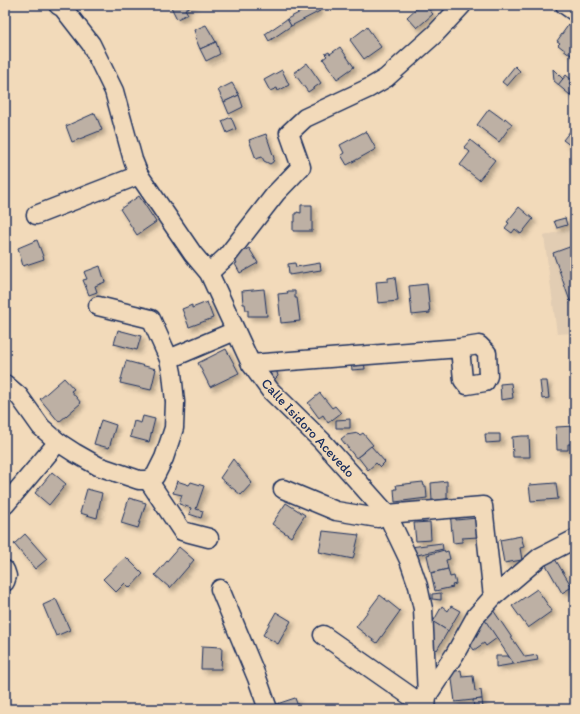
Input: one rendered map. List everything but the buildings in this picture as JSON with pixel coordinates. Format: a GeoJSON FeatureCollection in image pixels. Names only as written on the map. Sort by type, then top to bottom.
{"type":"FeatureCollection","features":[{"type":"Feature","properties":{"kind":"street","name":"Calle Isidoro Acevedo"},"geometry":{"type":"LineString","coordinates":[[58,5],[63,8],[91,44],[114,91],[139,175],[193,254],[208,273],[251,364],[270,390],[322,441],[387,514],[409,560],[418,586],[423,609],[426,704]]}},
{"type":"Feature","properties":{"kind":"street"},"geometry":{"type":"LineString","coordinates":[[208,273],[228,255],[276,193],[301,167],[289,133],[305,118],[369,88],[386,78],[434,34],[462,5]]}},
{"type":"Feature","properties":{"kind":"street"},"geometry":{"type":"LineString","coordinates":[[565,5],[575,12]]}},
{"type":"Feature","properties":{"kind":"street"},"geometry":{"type":"LineString","coordinates":[[36,215],[139,175]]}},
{"type":"Feature","properties":{"kind":"street"},"geometry":{"type":"LineString","coordinates":[[5,384],[19,396],[41,427],[58,442],[98,466],[139,480],[148,480],[155,476],[164,458],[174,428],[175,402],[172,373],[168,359],[150,319],[98,306]]}},
{"type":"Feature","properties":{"kind":"street"},"geometry":{"type":"LineString","coordinates":[[168,359],[235,331]]}},
{"type":"Feature","properties":{"kind":"street"},"geometry":{"type":"LineString","coordinates":[[251,364],[460,348]]}},
{"type":"Feature","properties":{"kind":"street"},"geometry":{"type":"LineString","coordinates":[[5,505],[58,442]]}},
{"type":"Feature","properties":{"kind":"street"},"geometry":{"type":"LineString","coordinates":[[148,480],[182,531],[208,538]]}},
{"type":"Feature","properties":{"kind":"street"},"geometry":{"type":"LineString","coordinates":[[283,489],[336,512],[378,518],[387,514],[483,506],[493,597]]}},
{"type":"Feature","properties":{"kind":"street"},"geometry":{"type":"LineString","coordinates":[[323,635],[426,704],[476,616],[493,597],[540,558],[575,539]]}},
{"type":"Feature","properties":{"kind":"street"},"geometry":{"type":"LineString","coordinates":[[5,570],[7,576],[5,582]]}},
{"type":"Feature","properties":{"kind":"street"},"geometry":{"type":"LineString","coordinates":[[220,589],[257,678],[268,709]]}},
{"type":"Feature","properties":{"kind":"shaded area"},"geometry":{"type":"Polygon","coordinates":[[[575,227],[575,333],[557,334],[544,236],[575,227]]]}}]}
